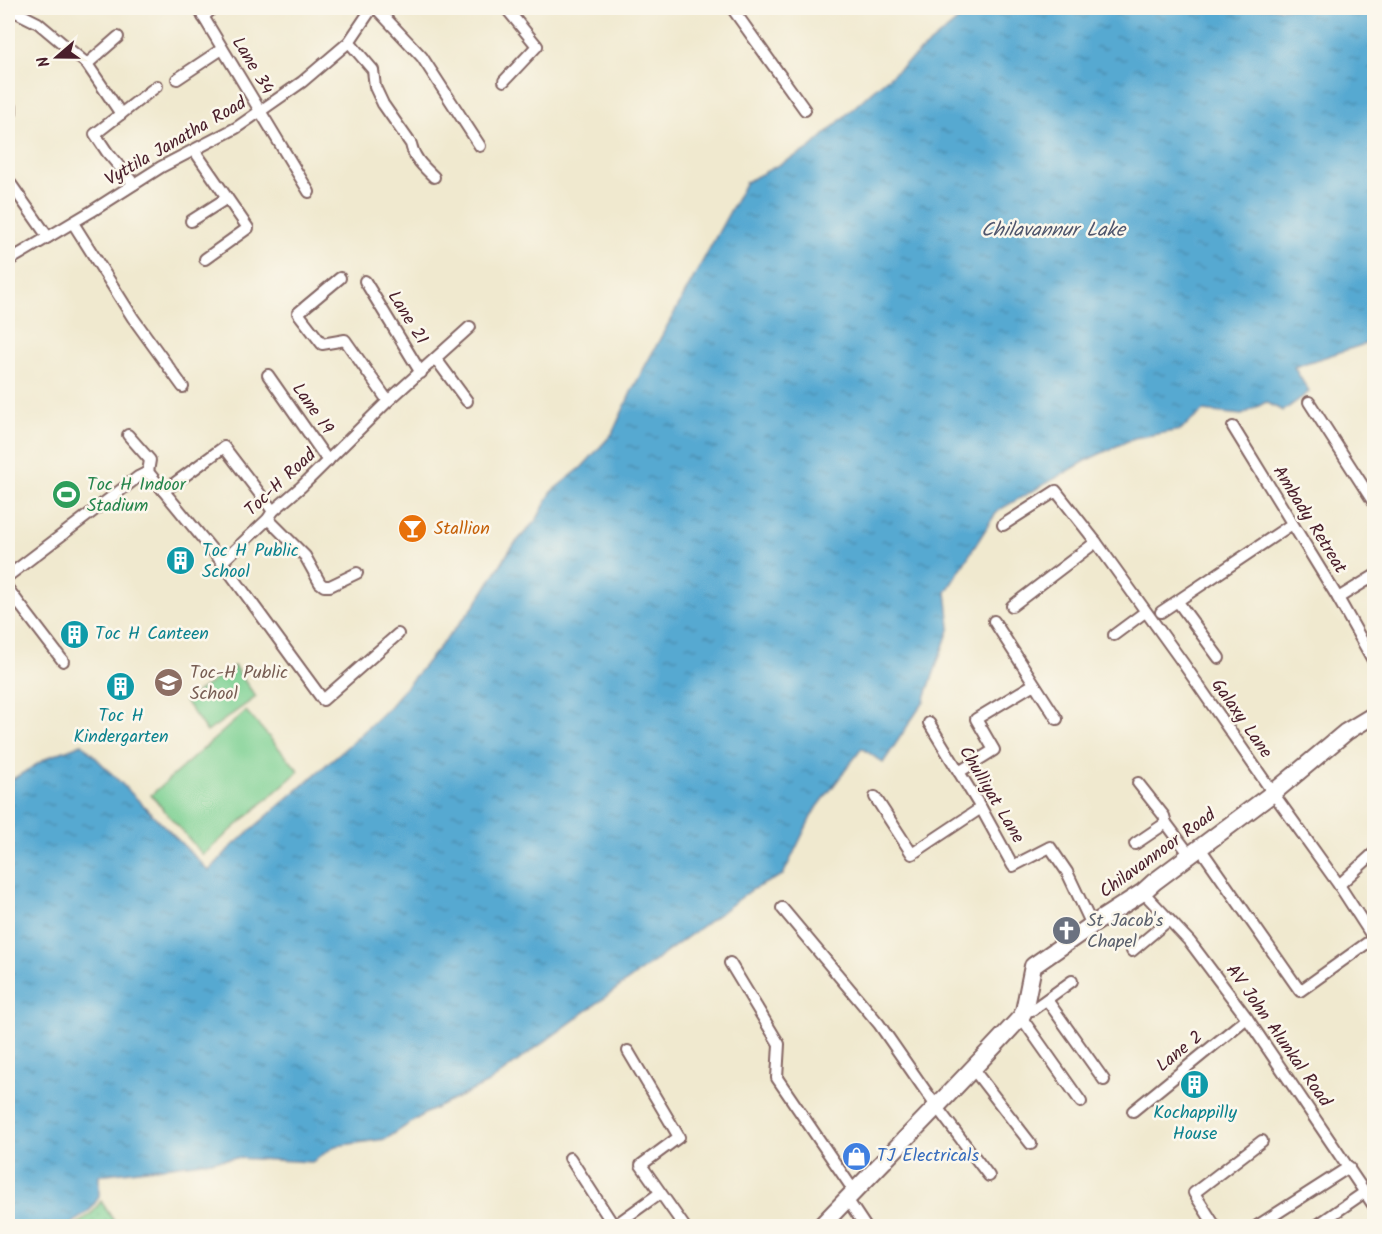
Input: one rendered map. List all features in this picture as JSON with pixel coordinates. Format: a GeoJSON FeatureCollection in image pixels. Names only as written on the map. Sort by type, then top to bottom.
{"type":"FeatureCollection","features":[{"type":"Feature","properties":{"kind":"street"},"geometry":{"type":"LineString","coordinates":[[8,8],[38,23],[87,64],[121,114]]}},
{"type":"Feature","properties":{"kind":"street"},"geometry":{"type":"LineString","coordinates":[[201,12],[213,8]]}},
{"type":"Feature","properties":{"kind":"street"},"geometry":{"type":"LineString","coordinates":[[374,8],[422,57],[480,146]]}},
{"type":"Feature","properties":{"kind":"street","name":"Vyttila Janatha Road"},"geometry":{"type":"LineString","coordinates":[[8,261],[161,167],[237,129],[302,82],[349,42],[374,8]]}},
{"type":"Feature","properties":{"kind":"street"},"geometry":{"type":"LineString","coordinates":[[504,81],[537,46],[506,8]]}},
{"type":"Feature","properties":{"kind":"street"},"geometry":{"type":"LineString","coordinates":[[732,8],[805,110]]}},
{"type":"Feature","properties":{"kind":"street","name":"Lane 34"},"geometry":{"type":"LineString","coordinates":[[201,12],[309,192]]}},
{"type":"Feature","properties":{"kind":"street"},"geometry":{"type":"LineString","coordinates":[[87,64],[118,37]]}},
{"type":"Feature","properties":{"kind":"street"},"geometry":{"type":"LineString","coordinates":[[349,42],[373,70],[377,92],[411,144],[417,160],[435,177]]}},
{"type":"Feature","properties":{"kind":"street"},"geometry":{"type":"LineString","coordinates":[[177,79],[222,49]]}},
{"type":"Feature","properties":{"kind":"street"},"geometry":{"type":"LineString","coordinates":[[134,184],[95,134],[157,86]]}},
{"type":"Feature","properties":{"kind":"street"},"geometry":{"type":"LineString","coordinates":[[8,103],[11,113],[8,117]]}},
{"type":"Feature","properties":{"kind":"street"},"geometry":{"type":"LineString","coordinates":[[194,150],[248,228],[205,259]]}},
{"type":"Feature","properties":{"kind":"street"},"geometry":{"type":"LineString","coordinates":[[8,180],[48,237]]}},
{"type":"Feature","properties":{"kind":"street"},"geometry":{"type":"LineString","coordinates":[[191,221],[227,198]]}},
{"type":"Feature","properties":{"kind":"street"},"geometry":{"type":"LineString","coordinates":[[73,223],[133,318],[183,387]]}},
{"type":"Feature","properties":{"kind":"street"},"geometry":{"type":"LineString","coordinates":[[340,278],[298,313],[322,344],[345,340],[388,401]]}},
{"type":"Feature","properties":{"kind":"street","name":"Lane 21"},"geometry":{"type":"LineString","coordinates":[[365,281],[421,372]]}},
{"type":"Feature","properties":{"kind":"street","name":"Toc-H Road"},"geometry":{"type":"LineString","coordinates":[[222,562],[388,401],[470,327]]}},
{"type":"Feature","properties":{"kind":"street"},"geometry":{"type":"LineString","coordinates":[[436,359],[467,401]]}},
{"type":"Feature","properties":{"kind":"street","name":"Lane 19"},"geometry":{"type":"LineString","coordinates":[[268,375],[328,461]]}},
{"type":"Feature","properties":{"kind":"street"},"geometry":{"type":"LineString","coordinates":[[1309,402],[1374,503]]}},
{"type":"Feature","properties":{"kind":"street","name":"Ambady Retreat"},"geometry":{"type":"LineString","coordinates":[[1233,428],[1338,598],[1374,662]]}},
{"type":"Feature","properties":{"kind":"street"},"geometry":{"type":"LineString","coordinates":[[128,435],[150,460],[148,472],[222,562],[323,700],[398,634]]}},
{"type":"Feature","properties":{"kind":"street"},"geometry":{"type":"LineString","coordinates":[[164,491],[224,447],[271,515],[305,556],[320,583],[324,586],[330,585],[357,573]]}},
{"type":"Feature","properties":{"kind":"street"},"geometry":{"type":"LineString","coordinates":[[8,576],[138,477],[148,472]]}},
{"type":"Feature","properties":{"kind":"street","name":"Galaxy Lane"},"geometry":{"type":"LineString","coordinates":[[1003,525],[1056,491],[1096,542],[1183,663],[1339,885],[1374,939]]}},
{"type":"Feature","properties":{"kind":"street"},"geometry":{"type":"LineString","coordinates":[[1161,612],[1292,524]]}},
{"type":"Feature","properties":{"kind":"street"},"geometry":{"type":"LineString","coordinates":[[1012,606],[1096,542]]}},
{"type":"Feature","properties":{"kind":"street"},"geometry":{"type":"LineString","coordinates":[[1338,598],[1374,576]]}},
{"type":"Feature","properties":{"kind":"street"},"geometry":{"type":"LineString","coordinates":[[8,589],[63,661]]}},
{"type":"Feature","properties":{"kind":"street"},"geometry":{"type":"LineString","coordinates":[[1178,602],[1219,658]]}},
{"type":"Feature","properties":{"kind":"street"},"geometry":{"type":"LineString","coordinates":[[1114,635],[1145,612]]}},
{"type":"Feature","properties":{"kind":"street"},"geometry":{"type":"LineString","coordinates":[[994,621],[1057,720]]}},
{"type":"Feature","properties":{"kind":"street"},"geometry":{"type":"LineString","coordinates":[[959,772],[994,750],[976,719],[1034,684]]}},
{"type":"Feature","properties":{"kind":"street","name":"Chilavannoor Road"},"geometry":{"type":"LineString","coordinates":[[1022,1014],[1033,966],[1143,892],[1273,793],[1346,732],[1374,715]]}},
{"type":"Feature","properties":{"kind":"street","name":"Chulliyat Lane"},"geometry":{"type":"LineString","coordinates":[[929,723],[1013,866],[1050,847],[1067,872],[1092,925]]}},
{"type":"Feature","properties":{"kind":"street"},"geometry":{"type":"LineString","coordinates":[[1138,783],[1164,816],[1166,824],[1195,851],[1300,991],[1374,939]]}},
{"type":"Feature","properties":{"kind":"street"},"geometry":{"type":"LineString","coordinates":[[875,797],[912,854],[981,808]]}},
{"type":"Feature","properties":{"kind":"street"},"geometry":{"type":"LineString","coordinates":[[1135,844],[1166,824]]}},
{"type":"Feature","properties":{"kind":"street"},"geometry":{"type":"LineString","coordinates":[[1339,885],[1374,853]]}},
{"type":"Feature","properties":{"kind":"street","name":"AV John Alunkal Road"},"geometry":{"type":"LineString","coordinates":[[1143,892],[1190,942],[1247,1018],[1374,1206]]}},
{"type":"Feature","properties":{"kind":"street"},"geometry":{"type":"LineString","coordinates":[[782,908],[879,1023],[936,1106],[989,1176]]}},
{"type":"Feature","properties":{"kind":"street"},"geometry":{"type":"LineString","coordinates":[[1132,951],[1169,920]]}},
{"type":"Feature","properties":{"kind":"street"},"geometry":{"type":"LineString","coordinates":[[730,963],[779,1044],[777,1078],[851,1195],[865,1227]]}},
{"type":"Feature","properties":{"kind":"street"},"geometry":{"type":"LineString","coordinates":[[821,1227],[973,1069],[1022,1014],[1047,1000],[1071,981]]}},
{"type":"Feature","properties":{"kind":"street"},"geometry":{"type":"LineString","coordinates":[[1047,1000],[1104,1080]]}},
{"type":"Feature","properties":{"kind":"street"},"geometry":{"type":"LineString","coordinates":[[1022,1014],[1081,1102]]}},
{"type":"Feature","properties":{"kind":"street","name":"Lane 2"},"geometry":{"type":"LineString","coordinates":[[1133,1111],[1247,1018]]}},
{"type":"Feature","properties":{"kind":"street"},"geometry":{"type":"LineString","coordinates":[[628,1051],[679,1137],[641,1166],[684,1227]]}},
{"type":"Feature","properties":{"kind":"street"},"geometry":{"type":"LineString","coordinates":[[973,1069],[1031,1143]]}},
{"type":"Feature","properties":{"kind":"street"},"geometry":{"type":"LineString","coordinates":[[1215,1227],[1194,1193],[1262,1141]]}},
{"type":"Feature","properties":{"kind":"street"},"geometry":{"type":"LineString","coordinates":[[570,1158],[614,1227],[660,1192]]}},
{"type":"Feature","properties":{"kind":"street"},"geometry":{"type":"LineString","coordinates":[[1257,1227],[1349,1167]]}},
{"type":"Feature","properties":{"kind":"street"},"geometry":{"type":"LineString","coordinates":[[1316,1227],[1365,1192]]}},
{"type":"Feature","properties":{"kind":"green space"},"geometry":{"type":"Polygon","coordinates":[[[234,666],[256,697],[207,732],[185,701],[234,666]]]}},
{"type":"Feature","properties":{"kind":"green space"},"geometry":{"type":"Polygon","coordinates":[[[246,711],[299,771],[203,855],[151,795],[246,711]]]}},
{"type":"Feature","properties":{"kind":"green space"},"geometry":{"type":"Polygon","coordinates":[[[101,1201],[117,1226],[75,1226],[93,1212],[101,1201]]]}},
{"type":"Feature","properties":{"kind":"water","name":"Chilavannur Lake"},"geometry":{"type":"Polygon","coordinates":[[[973,8],[1374,8],[1374,341],[1294,367],[1309,392],[1283,411],[1266,402],[1242,415],[1203,411],[1180,430],[1134,438],[1091,458],[997,511],[946,592],[950,627],[924,701],[883,763],[862,748],[813,813],[783,875],[753,889],[488,1083],[424,1114],[386,1139],[335,1146],[312,1162],[235,1158],[99,1175],[99,1197],[91,1209],[69,1226],[8,1226],[8,782],[49,757],[82,744],[209,871],[230,848],[356,739],[389,707],[475,605],[511,548],[537,519],[552,491],[582,467],[612,434],[632,390],[746,182],[809,149],[871,92],[973,8]]]}},
{"type":"Feature","properties":{"kind":"place","name":"Toc H Indoor Stadium"},"geometry":{"type":"Point","coordinates":[66,495]}},
{"type":"Feature","properties":{"kind":"place","name":"Stallion"},"geometry":{"type":"Point","coordinates":[413,529]}},
{"type":"Feature","properties":{"kind":"place","name":"Toc H Public School"},"geometry":{"type":"Point","coordinates":[181,561]}},
{"type":"Feature","properties":{"kind":"place","name":"Toc H Canteen"},"geometry":{"type":"Point","coordinates":[74,634]}},
{"type":"Feature","properties":{"kind":"place","name":"Toc-H Public School"},"geometry":{"type":"Point","coordinates":[169,683]}},
{"type":"Feature","properties":{"kind":"place","name":"Toc H Kindergarten"},"geometry":{"type":"Point","coordinates":[121,687]}},
{"type":"Feature","properties":{"kind":"place","name":"St Jacob's Chapel"},"geometry":{"type":"Point","coordinates":[1066,931]}},
{"type":"Feature","properties":{"kind":"place","name":"Kochappilly House"},"geometry":{"type":"Point","coordinates":[1195,1084]}},
{"type":"Feature","properties":{"kind":"place","name":"TJ Electricals"},"geometry":{"type":"Point","coordinates":[856,1156]}}]}
